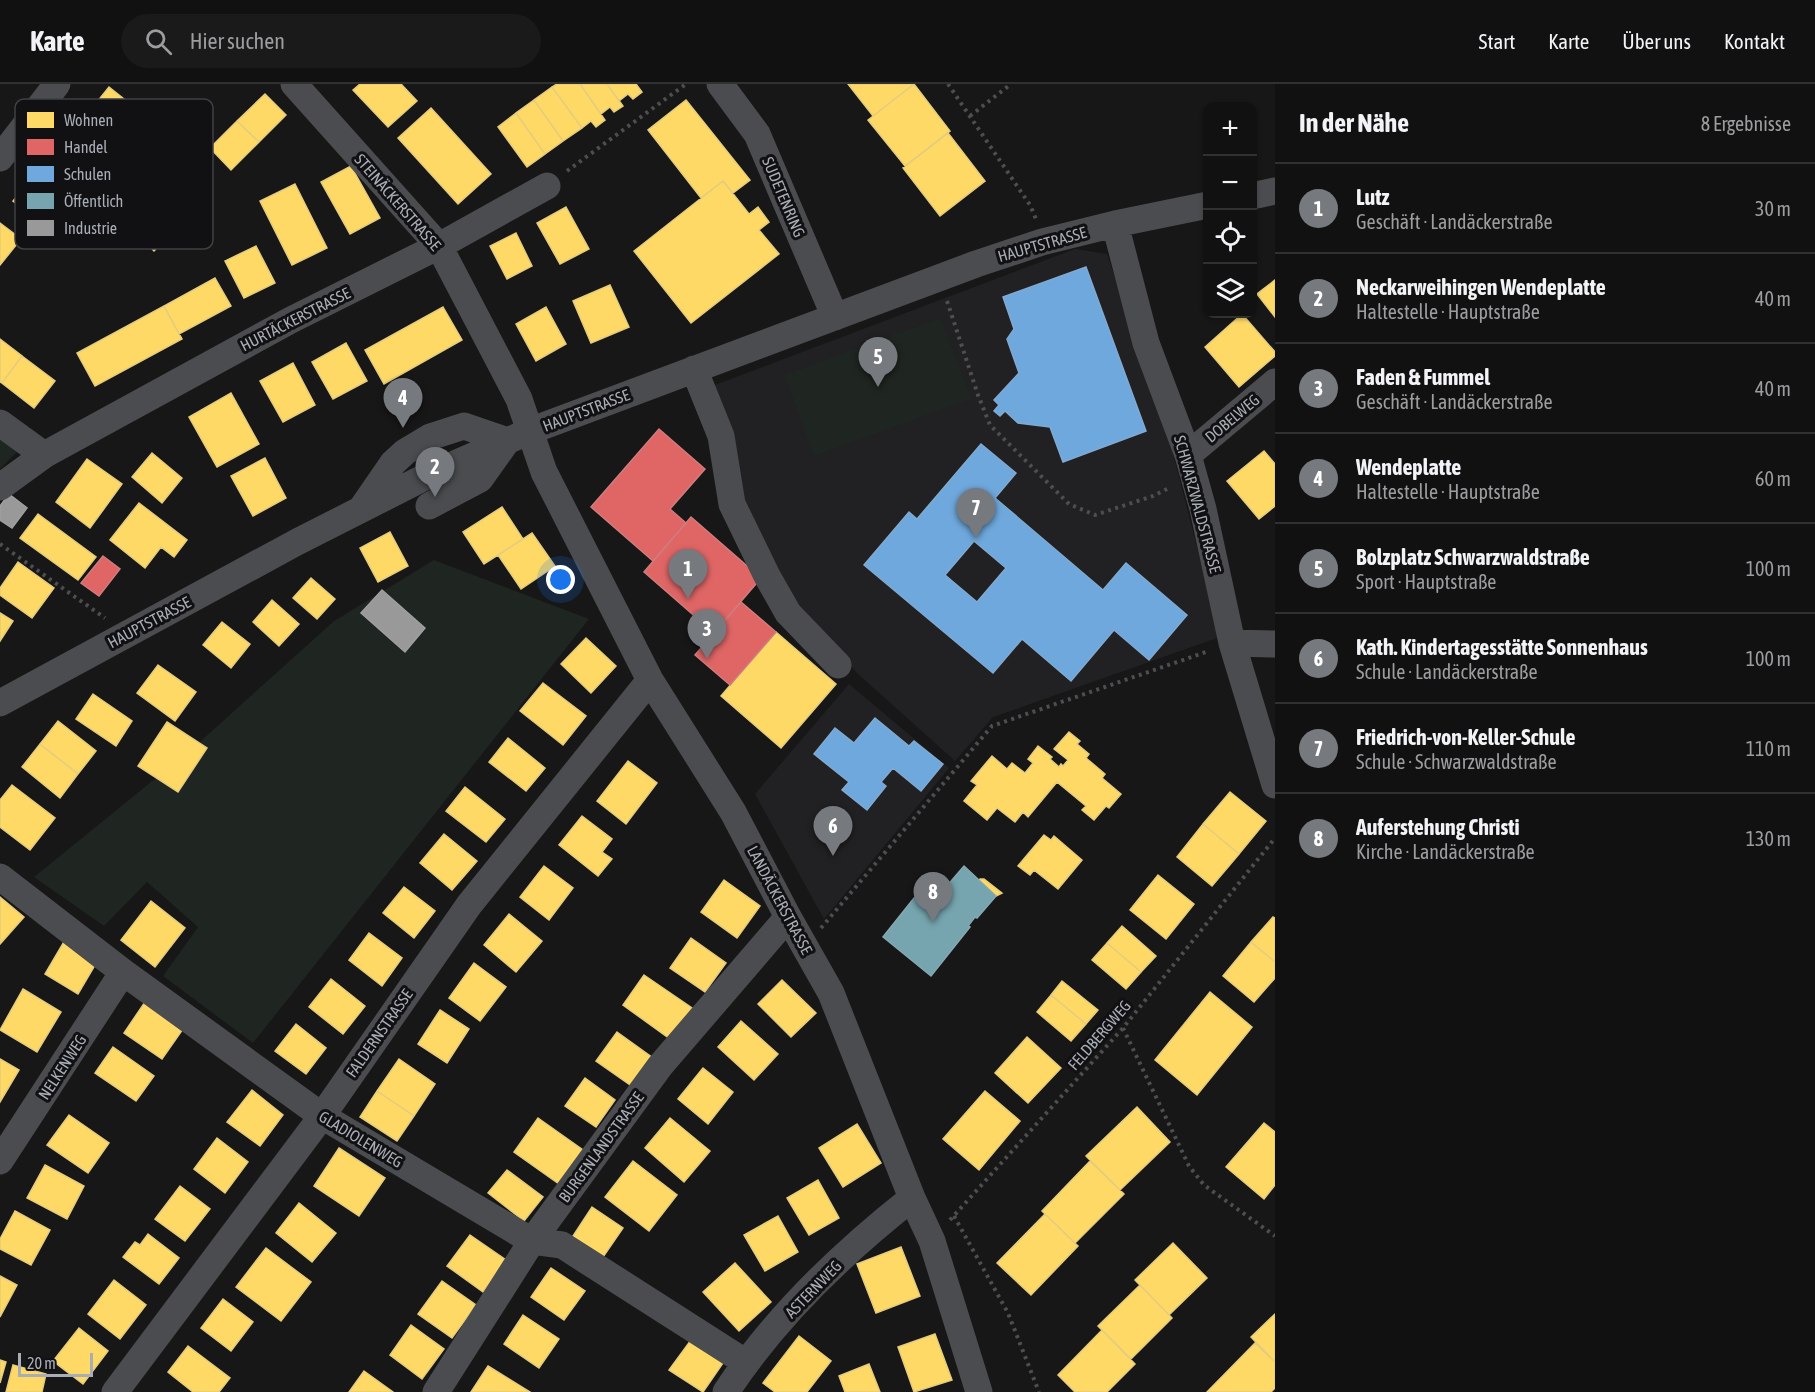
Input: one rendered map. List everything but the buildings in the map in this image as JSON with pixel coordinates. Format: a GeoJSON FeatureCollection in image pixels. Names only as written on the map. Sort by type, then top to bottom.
{"type":"FeatureCollection","features":[{"type":"Feature","properties":{"kind":"street"},"geometry":{"type":"LineString","coordinates":[[45,99],[57,84]]}},
{"type":"Feature","properties":{"kind":"street","name":"STEINÄCKERSTRASSE"},"geometry":{"type":"LineString","coordinates":[[294,84],[439,246],[519,399],[519,436]]}},
{"type":"Feature","properties":{"kind":"street","name":"SUDETENRING"},"geometry":{"type":"LineString","coordinates":[[720,84],[757,134],[835,316]]}},
{"type":"Feature","properties":{"kind":"street"},"geometry":{"type":"LineString","coordinates":[[0,158],[15,139]]}},
{"type":"Feature","properties":{"kind":"street","name":"HURTÄCKERSTRASSE"},"geometry":{"type":"LineString","coordinates":[[0,487],[44,455],[291,320],[439,246],[547,186]]}},
{"type":"Feature","properties":{"kind":"street"},"geometry":{"type":"LineString","coordinates":[[1257,195],[1275,191]]}},
{"type":"Feature","properties":{"kind":"street","name":"HAUPTSTRASSE"},"geometry":{"type":"LineString","coordinates":[[0,703],[361,509],[427,476],[519,436],[940,277],[1042,242],[1203,206]]}},
{"type":"Feature","properties":{"kind":"street","name":"SCHWARZWALDSTRASSE"},"geometry":{"type":"LineString","coordinates":[[1115,224],[1146,344],[1189,459],[1203,509],[1232,643],[1275,785]]}},
{"type":"Feature","properties":{"kind":"street"},"geometry":{"type":"LineString","coordinates":[[694,369],[721,436],[732,504],[767,576],[789,613],[838,665]]}},
{"type":"Feature","properties":{"kind":"street","name":"DOBELWEG"},"geometry":{"type":"LineString","coordinates":[[1189,459],[1275,382]]}},
{"type":"Feature","properties":{"kind":"street"},"geometry":{"type":"LineString","coordinates":[[0,423],[44,455]]}},
{"type":"Feature","properties":{"kind":"street"},"geometry":{"type":"LineString","coordinates":[[429,506],[480,479],[519,436]]}},
{"type":"Feature","properties":{"kind":"street","name":"LANDÄCKERSTRASSE"},"geometry":{"type":"LineString","coordinates":[[519,436],[544,472],[650,680],[733,812],[831,993],[912,1198],[932,1241],[979,1392]]}},
{"type":"Feature","properties":{"kind":"street"},"geometry":{"type":"LineString","coordinates":[[1232,643],[1275,644]]}},
{"type":"Feature","properties":{"kind":"street","name":"FALDERNSTRASSE"},"geometry":{"type":"LineString","coordinates":[[115,1392],[322,1116],[469,905],[650,680]]}},
{"type":"Feature","properties":{"kind":"street","name":"GLADIOLENWEG"},"geometry":{"type":"LineString","coordinates":[[0,877],[123,972],[322,1116],[532,1241],[562,1245],[745,1362]]}},
{"type":"Feature","properties":{"kind":"street","name":"BURGENLANDSTRASSE"},"geometry":{"type":"LineString","coordinates":[[436,1392],[532,1241],[660,1066],[788,917]]}},
{"type":"Feature","properties":{"kind":"street","name":"NELKENWEG"},"geometry":{"type":"LineString","coordinates":[[0,1161],[123,972]]}},
{"type":"Feature","properties":{"kind":"street","name":"ASTERNWEG"},"geometry":{"type":"LineString","coordinates":[[726,1392],[745,1362],[810,1288],[912,1198]]}},
{"type":"Feature","properties":{"kind":"path"},"geometry":{"type":"LineString","coordinates":[[547,186],[686,84]]}},
{"type":"Feature","properties":{"kind":"path"},"geometry":{"type":"LineString","coordinates":[[948,84],[1035,215],[1042,242]]}},
{"type":"Feature","properties":{"kind":"path"},"geometry":{"type":"LineString","coordinates":[[970,116],[1011,84]]}},
{"type":"Feature","properties":{"kind":"path"},"geometry":{"type":"LineString","coordinates":[[940,277],[990,425],[1069,504],[1095,515],[1153,496],[1170,488],[1189,459]]}},
{"type":"Feature","properties":{"kind":"path"},"geometry":{"type":"LineString","coordinates":[[0,544],[127,634]]}},
{"type":"Feature","properties":{"kind":"path"},"geometry":{"type":"LineString","coordinates":[[805,947],[992,726],[1232,643]]}},
{"type":"Feature","properties":{"kind":"path","name":"FELDBERGWEG"},"geometry":{"type":"LineString","coordinates":[[932,1241],[1123,1028],[1275,838]]}},
{"type":"Feature","properties":{"kind":"path"},"geometry":{"type":"LineString","coordinates":[[1123,1028],[1189,1166],[1204,1185],[1275,1236]]}},
{"type":"Feature","properties":{"kind":"path"},"geometry":{"type":"LineString","coordinates":[[954,1216],[1008,1313],[1039,1392]]}},
{"type":"Feature","properties":{"kind":"shaded area"},"geometry":{"type":"Polygon","coordinates":[[[1075,249],[1107,254],[1167,430],[1220,637],[993,717],[955,761],[857,673],[778,585],[738,492],[707,388],[1075,249]]]}},
{"type":"Feature","properties":{"kind":"shaded area"},"geometry":{"type":"Polygon","coordinates":[[[941,318],[971,399],[814,456],[784,375],[941,318]]]}},
{"type":"Feature","properties":{"kind":"shaded area"},"geometry":{"type":"Polygon","coordinates":[[[0,437],[19,450],[0,469],[0,437]]]}},
{"type":"Feature","properties":{"kind":"shaded area"},"geometry":{"type":"Polygon","coordinates":[[[434,560],[589,619],[253,1043],[163,976],[198,927],[147,882],[104,926],[34,877],[193,748],[334,621],[434,560]]]}},
{"type":"Feature","properties":{"kind":"shaded area"},"geometry":{"type":"Polygon","coordinates":[[[849,684],[949,768],[824,919],[755,794],[849,684]]]}},
{"type":"Feature","properties":{"kind":"place","name":"Bolzplatz Schwarzwaldstraße"},"geometry":{"type":"Point","coordinates":[878,387]}},
{"type":"Feature","properties":{"kind":"place","name":"Wendeplatte"},"geometry":{"type":"Point","coordinates":[403,428]}},
{"type":"Feature","properties":{"kind":"place","name":"Neckarweihingen Wendeplatte"},"geometry":{"type":"Point","coordinates":[435,497]}},
{"type":"Feature","properties":{"kind":"place","name":"Friedrich-von-Keller-Schule"},"geometry":{"type":"Point","coordinates":[976,538]}},
{"type":"Feature","properties":{"kind":"place","name":"Lutz"},"geometry":{"type":"Point","coordinates":[688,599]}},
{"type":"Feature","properties":{"kind":"place","name":"Faden & Fummel"},"geometry":{"type":"Point","coordinates":[707,659]}},
{"type":"Feature","properties":{"kind":"place","name":"Kath. Kindertagesstätte Sonnenhaus"},"geometry":{"type":"Point","coordinates":[833,856]}},
{"type":"Feature","properties":{"kind":"place","name":"Auferstehung Christi"},"geometry":{"type":"Point","coordinates":[933,922]}}]}
